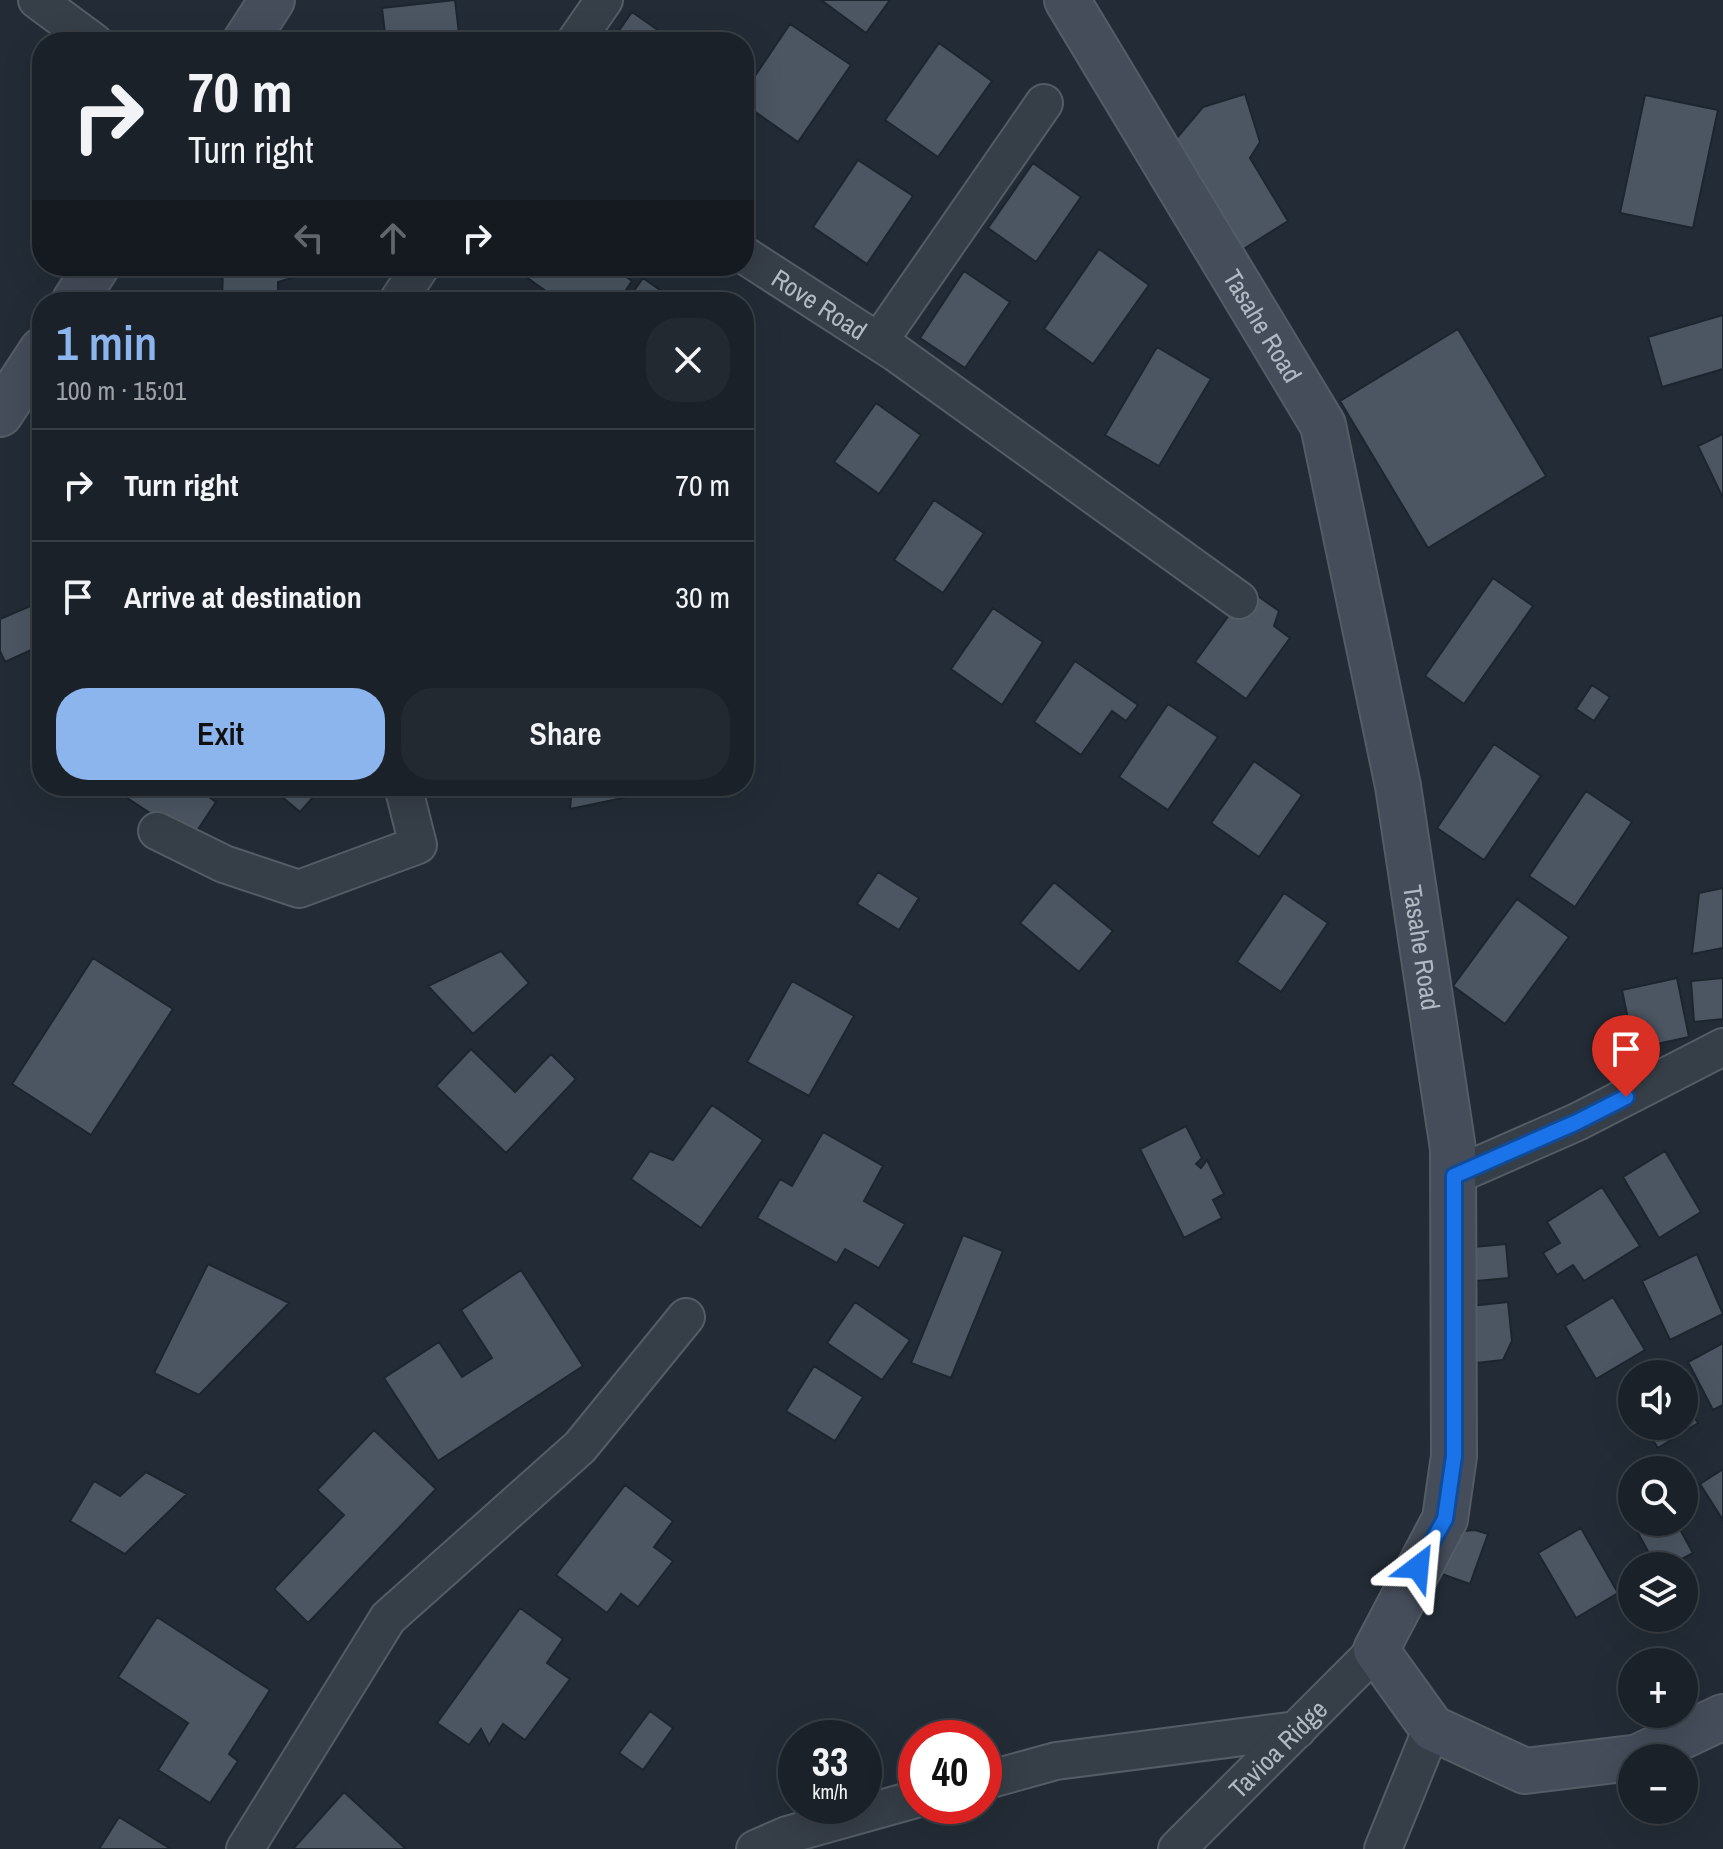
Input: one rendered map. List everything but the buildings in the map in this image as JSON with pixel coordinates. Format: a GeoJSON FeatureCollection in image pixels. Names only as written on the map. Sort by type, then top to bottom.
{"type":"FeatureCollection","features":[{"type":"Feature","properties":{"kind":"street"},"geometry":{"type":"LineString","coordinates":[[37,0],[80,32]]}},
{"type":"Feature","properties":{"kind":"street"},"geometry":{"type":"LineString","coordinates":[[251,32],[272,0]]}},
{"type":"Feature","properties":{"kind":"street"},"geometry":{"type":"LineString","coordinates":[[582,32],[604,0]]}},
{"type":"Feature","properties":{"kind":"street","name":"Tasahe Road"},"geometry":{"type":"LineString","coordinates":[[1067,0],[1323,425],[1398,786],[1453,1149],[1454,1456],[1445,1519],[1376,1650]]}},
{"type":"Feature","properties":{"kind":"street"},"geometry":{"type":"LineString","coordinates":[[888,347],[1044,103]]}},
{"type":"Feature","properties":{"kind":"street","name":"Rove Road"},"geometry":{"type":"LineString","coordinates":[[754,261],[888,347],[1239,600]]}},
{"type":"Feature","properties":{"kind":"street"},"geometry":{"type":"LineString","coordinates":[[0,414],[32,365]]}},
{"type":"Feature","properties":{"kind":"street"},"geometry":{"type":"LineString","coordinates":[[157,831],[224,864],[299,889],[418,845],[406,796]]}},
{"type":"Feature","properties":{"kind":"street"},"geometry":{"type":"LineString","coordinates":[[1454,1176],[1577,1122],[1723,1047]]}},
{"type":"Feature","properties":{"kind":"street"},"geometry":{"type":"LineString","coordinates":[[245,1849],[388,1618],[580,1447],[686,1317]]}},
{"type":"Feature","properties":{"kind":"street"},"geometry":{"type":"LineString","coordinates":[[1376,1650],[1432,1728],[1525,1771],[1618,1760]]}},
{"type":"Feature","properties":{"kind":"street","name":"Tavioa Ridge"},"geometry":{"type":"LineString","coordinates":[[1177,1849],[1376,1650]]}},
{"type":"Feature","properties":{"kind":"street"},"geometry":{"type":"LineString","coordinates":[[1664,1744],[1723,1717]]}},
{"type":"Feature","properties":{"kind":"street"},"geometry":{"type":"LineString","coordinates":[[1383,1849],[1432,1728]]}},
{"type":"Feature","properties":{"kind":"street"},"geometry":{"type":"LineString","coordinates":[[1002,1776],[1056,1761],[1297,1730]]}},
{"type":"Feature","properties":{"kind":"street"},"geometry":{"type":"LineString","coordinates":[[755,1849],[787,1835],[898,1804]]}},
{"type":"Feature","properties":{"kind":"route"},"geometry":{"type":"LineString","coordinates":[[1418,1567],[1445,1519],[1454,1456],[1454,1176],[1626,1097]]}}]}
